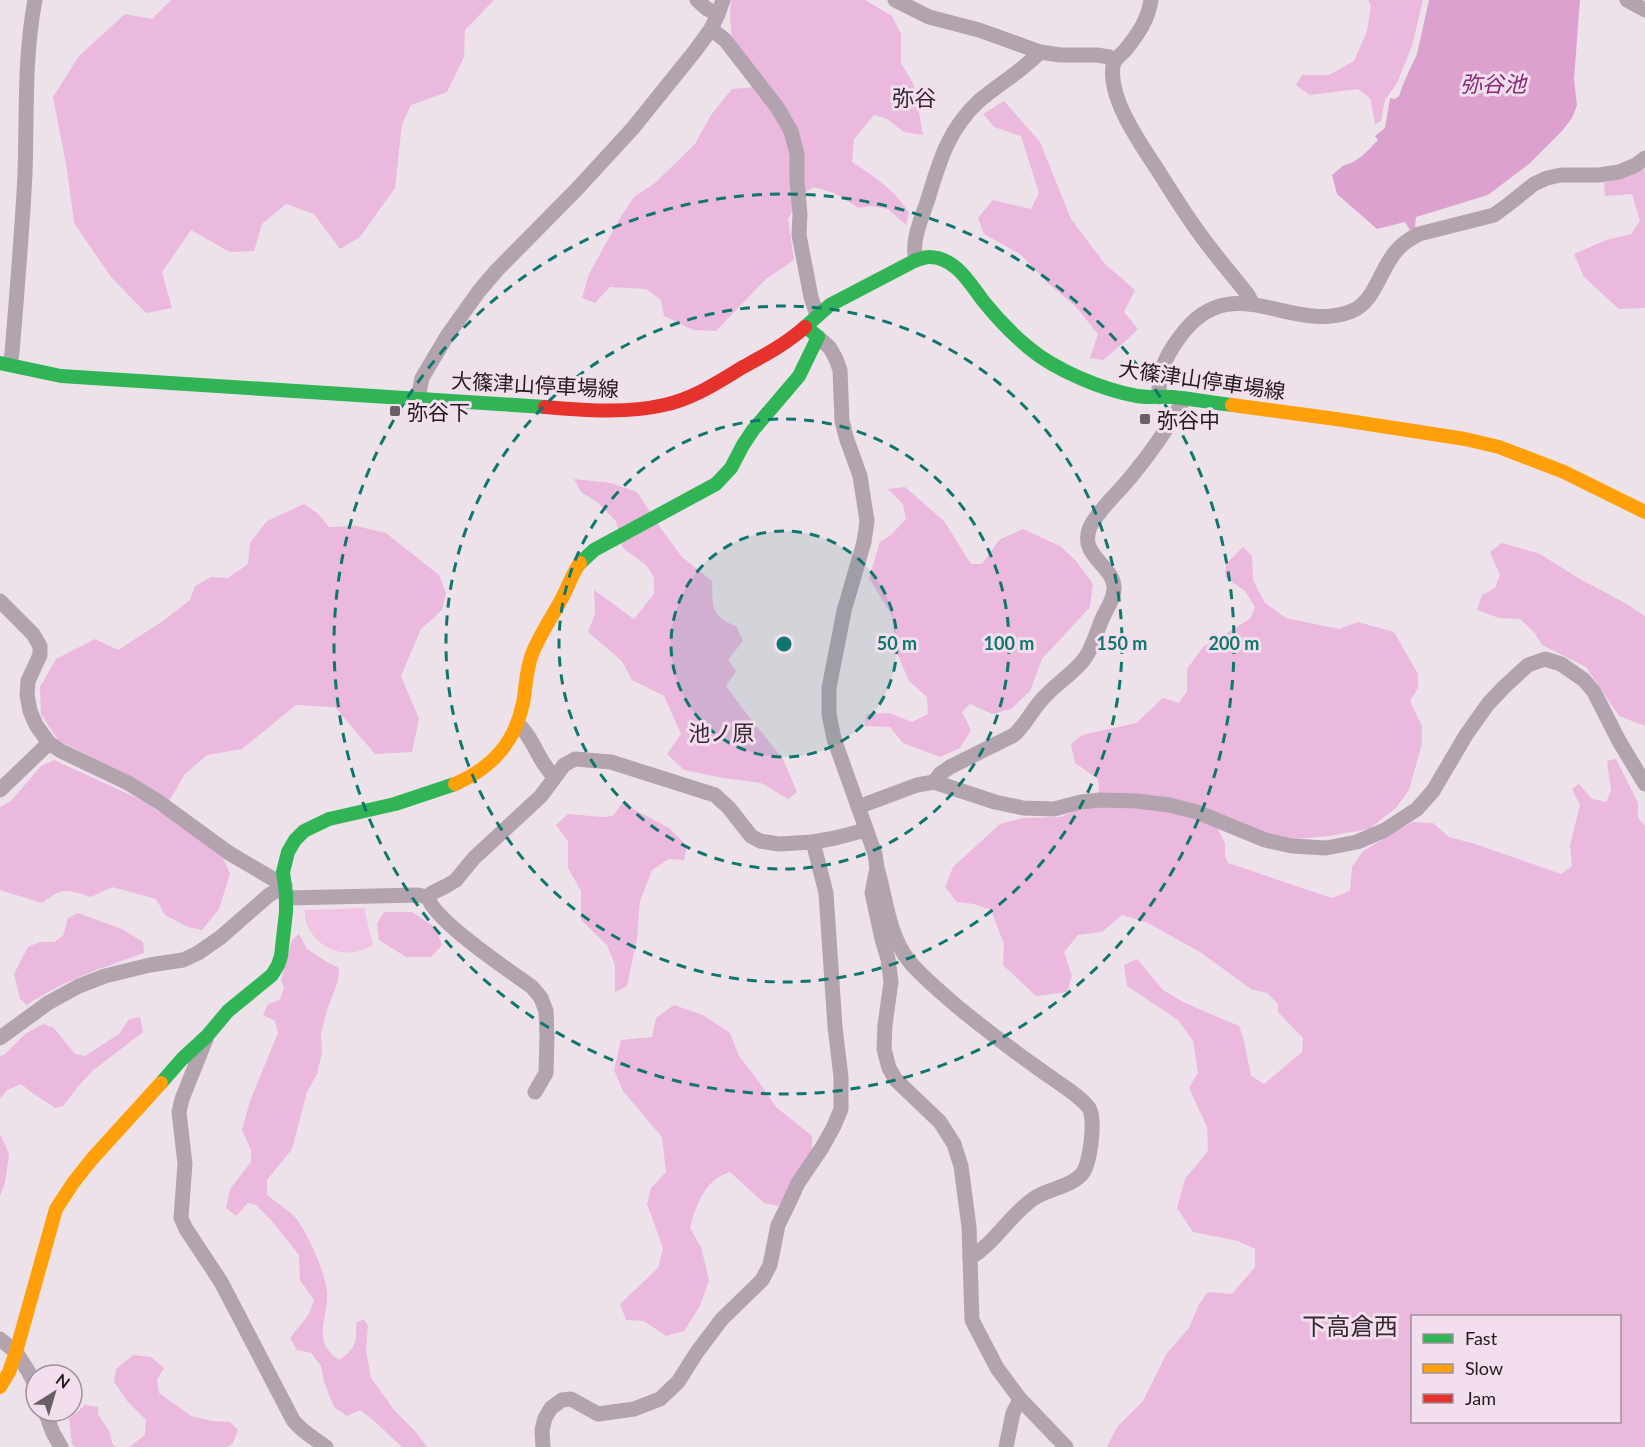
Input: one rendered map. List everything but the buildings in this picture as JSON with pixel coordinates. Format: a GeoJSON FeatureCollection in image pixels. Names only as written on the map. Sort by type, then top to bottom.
{"type":"FeatureCollection","features":[{"type":"Feature","properties":{"kind":"main road","name":"大篠津山停車場線"},"geometry":{"type":"LineString","coordinates":[[5,364],[62,376],[594,411],[636,410],[666,405],[700,392],[786,344],[830,305],[916,260],[929,257],[942,260],[956,268],[969,280],[983,301],[1005,326],[1030,349],[1066,372],[1123,393],[1336,418],[1488,444],[1564,472],[1645,512]]}},
{"type":"Feature","properties":{"kind":"main road"},"geometry":{"type":"LineString","coordinates":[[0,1387],[9,1372],[16,1352],[56,1209],[73,1183],[182,1059],[207,1036],[228,1011],[272,975],[278,965],[281,956],[286,892],[283,873],[288,852],[295,839],[309,828],[334,818],[384,807],[451,786],[478,774],[492,763],[518,723],[533,650],[563,597],[576,567],[594,550],[724,479],[734,467],[746,439],[799,376],[808,352],[818,337],[806,327]]}},
{"type":"Feature","properties":{"kind":"street"},"geometry":{"type":"LineString","coordinates":[[5,364],[12,352],[24,184],[25,101],[30,27],[35,0]]}},
{"type":"Feature","properties":{"kind":"street"},"geometry":{"type":"LineString","coordinates":[[697,0],[706,9],[720,7]]}},
{"type":"Feature","properties":{"kind":"street"},"geometry":{"type":"LineString","coordinates":[[895,0],[929,16],[979,30],[1040,52],[1060,55],[1097,55],[1109,57],[1114,61]]}},
{"type":"Feature","properties":{"kind":"street"},"geometry":{"type":"LineString","coordinates":[[1151,0],[1145,22],[1126,50],[1114,61],[1112,69],[1114,86],[1130,127],[1204,240],[1252,303]]}},
{"type":"Feature","properties":{"kind":"street"},"geometry":{"type":"LineString","coordinates":[[1627,0],[1645,10]]}},
{"type":"Feature","properties":{"kind":"street"},"geometry":{"type":"LineString","coordinates":[[418,398],[422,378],[447,336],[479,291],[578,189],[633,128],[711,29],[720,7]]}},
{"type":"Feature","properties":{"kind":"street"},"geometry":{"type":"LineString","coordinates":[[711,29],[725,40],[756,79],[791,131],[797,154],[799,235],[811,297],[817,315]]}},
{"type":"Feature","properties":{"kind":"street"},"geometry":{"type":"LineString","coordinates":[[916,260],[914,251],[916,236],[950,135],[980,101],[1016,74],[1040,52]]}},
{"type":"Feature","properties":{"kind":"street"},"geometry":{"type":"LineString","coordinates":[[1158,397],[1158,381],[1167,354],[1196,318],[1212,309],[1230,304],[1252,303],[1313,317],[1334,316],[1351,311],[1362,306],[1390,259],[1409,239],[1419,234],[1494,215],[1534,184],[1546,178],[1619,172],[1645,158]]}},
{"type":"Feature","properties":{"kind":"street"},"geometry":{"type":"LineString","coordinates":[[818,337],[830,348],[840,370],[842,421],[860,476],[867,521],[864,542],[844,611],[829,688],[829,714],[834,739],[875,854],[891,924],[908,959],[940,992],[990,1033],[1076,1096],[1090,1109],[1092,1119],[1089,1161],[1083,1173],[1076,1179],[1034,1197],[982,1251],[970,1258]]}},
{"type":"Feature","properties":{"kind":"street"},"geometry":{"type":"LineString","coordinates":[[934,782],[950,767],[1014,735],[1040,702],[1082,661],[1091,647],[1113,596],[1115,586],[1094,556],[1088,543],[1089,530],[1095,517],[1138,468],[1178,412],[1184,399]]}},
{"type":"Feature","properties":{"kind":"street"},"geometry":{"type":"LineString","coordinates":[[0,601],[33,634],[40,646],[40,656],[28,681],[27,695],[36,725],[49,743],[128,783],[159,802],[286,892]]}},
{"type":"Feature","properties":{"kind":"street"},"geometry":{"type":"LineString","coordinates":[[858,807],[917,785],[934,782],[994,802],[1023,808],[1054,809],[1100,800],[1137,801],[1169,805],[1197,812],[1265,840],[1292,846],[1326,848],[1357,842],[1385,830],[1418,808],[1433,791],[1466,735],[1488,704],[1528,665],[1545,659],[1561,664],[1584,680],[1594,692],[1619,741],[1645,784]]}},
{"type":"Feature","properties":{"kind":"street"},"geometry":{"type":"LineString","coordinates":[[518,723],[525,729],[547,770],[554,776]]}},
{"type":"Feature","properties":{"kind":"street"},"geometry":{"type":"LineString","coordinates":[[0,790],[49,743]]}},
{"type":"Feature","properties":{"kind":"street"},"geometry":{"type":"LineString","coordinates":[[428,897],[456,880],[474,858],[540,796],[564,765],[575,759],[611,762],[715,795],[729,808],[751,836],[760,841],[780,844],[813,842],[866,830]]}},
{"type":"Feature","properties":{"kind":"street"},"geometry":{"type":"LineString","coordinates":[[543,1447],[542,1430],[545,1418],[551,1408],[562,1400],[571,1399],[598,1414],[634,1409],[660,1399],[678,1382],[722,1319],[762,1280],[770,1265],[782,1216],[798,1182],[834,1126],[841,1108],[841,1077],[835,1027],[826,893],[813,842]]}},
{"type":"Feature","properties":{"kind":"street"},"geometry":{"type":"LineString","coordinates":[[877,868],[872,893],[888,959],[891,982],[885,1025],[886,1059],[896,1080],[940,1122],[954,1144],[962,1166],[969,1227],[972,1320],[997,1368],[1020,1399],[1066,1447]]}},
{"type":"Feature","properties":{"kind":"street"},"geometry":{"type":"LineString","coordinates":[[0,1038],[48,1003],[79,986],[105,976],[183,960],[198,953],[221,937],[269,895],[286,892],[428,897]]}},
{"type":"Feature","properties":{"kind":"street"},"geometry":{"type":"LineString","coordinates":[[428,897],[437,912],[453,928],[532,987],[541,998],[546,1011],[546,1073],[535,1092]]}},
{"type":"Feature","properties":{"kind":"street"},"geometry":{"type":"LineString","coordinates":[[207,1036],[179,1112],[185,1164],[181,1218],[221,1282],[299,1429],[326,1447]]}},
{"type":"Feature","properties":{"kind":"street"},"geometry":{"type":"LineString","coordinates":[[0,1339],[16,1352],[24,1365]]}},
{"type":"Feature","properties":{"kind":"street"},"geometry":{"type":"LineString","coordinates":[[1006,1447],[1013,1413],[1020,1399]]}},
{"type":"Feature","properties":{"kind":"street"},"geometry":{"type":"LineString","coordinates":[[49,1423],[61,1447]]}},
{"type":"Feature","properties":{"kind":"shaded area"},"geometry":{"type":"Polygon","coordinates":[[[171,0],[494,0],[465,30],[464,57],[447,92],[411,105],[402,124],[395,188],[360,237],[340,249],[314,214],[286,204],[262,224],[254,251],[230,252],[191,230],[162,272],[172,308],[146,313],[111,277],[74,223],[67,169],[53,97],[79,56],[125,14],[152,19],[171,0]]]}},
{"type":"Feature","properties":{"kind":"shaded area"},"geometry":{"type":"Polygon","coordinates":[[[731,0],[865,0],[892,16],[901,34],[901,63],[914,85],[923,135],[904,132],[887,119],[874,115],[854,139],[852,162],[876,178],[897,197],[909,213],[906,225],[888,209],[871,206],[859,208],[834,193],[814,187],[801,195],[788,219],[794,260],[766,279],[716,331],[693,330],[664,316],[661,300],[646,289],[610,287],[595,303],[582,298],[589,274],[634,197],[655,183],[695,144],[711,115],[732,89],[755,87],[732,38],[731,0]]]}},
{"type":"Feature","properties":{"kind":"shaded area"},"geometry":{"type":"Polygon","coordinates":[[[1368,0],[1423,0],[1412,46],[1397,83],[1385,100],[1381,121],[1375,124],[1370,98],[1358,89],[1310,95],[1296,85],[1302,75],[1329,75],[1354,61],[1367,31],[1371,6],[1368,0]]]}},
{"type":"Feature","properties":{"kind":"shaded area"},"geometry":{"type":"Polygon","coordinates":[[[1004,101],[1040,142],[1071,219],[1105,264],[1135,290],[1124,312],[1138,329],[1103,360],[1090,358],[1098,334],[1076,307],[1048,283],[1020,254],[984,234],[978,218],[993,200],[1031,209],[1039,193],[1021,136],[994,127],[983,114],[1004,101]]]}},
{"type":"Feature","properties":{"kind":"shaded area"},"geometry":{"type":"Polygon","coordinates":[[[1645,169],[1645,308],[1619,309],[1584,277],[1574,254],[1606,240],[1631,234],[1640,221],[1632,194],[1605,196],[1604,183],[1645,169]]]}},
{"type":"Feature","properties":{"kind":"shaded area"},"geometry":{"type":"Polygon","coordinates":[[[574,479],[611,483],[637,492],[682,557],[712,581],[713,603],[717,614],[721,619],[736,626],[743,641],[728,660],[736,671],[726,686],[783,759],[797,792],[788,799],[761,783],[684,770],[667,754],[681,734],[664,696],[632,680],[622,661],[588,632],[595,614],[594,590],[634,619],[654,594],[654,577],[646,565],[623,548],[616,521],[597,502],[581,492],[574,479]]]}},
{"type":"Feature","properties":{"kind":"shaded area"},"geometry":{"type":"Polygon","coordinates":[[[905,487],[944,521],[971,564],[982,564],[999,540],[1023,529],[1060,546],[1076,561],[1093,584],[1090,607],[1042,659],[1030,691],[1011,709],[992,714],[970,704],[962,712],[971,730],[960,748],[940,757],[903,743],[890,727],[864,726],[867,714],[889,713],[912,722],[928,714],[927,697],[909,681],[896,651],[892,616],[869,578],[880,542],[891,535],[906,519],[903,504],[888,489],[905,487]]]}},
{"type":"Feature","properties":{"kind":"shaded area"},"geometry":{"type":"Polygon","coordinates":[[[304,504],[317,513],[329,527],[356,526],[386,533],[439,575],[446,593],[442,610],[421,629],[401,676],[419,719],[412,752],[375,754],[335,707],[296,705],[242,749],[207,755],[185,774],[169,801],[129,776],[58,740],[41,714],[40,687],[56,659],[95,639],[118,650],[163,621],[190,600],[195,586],[211,577],[228,578],[248,564],[250,543],[267,521],[304,504]]]}},
{"type":"Feature","properties":{"kind":"shaded area"},"geometry":{"type":"Polygon","coordinates":[[[1502,543],[1540,554],[1645,616],[1645,726],[1619,716],[1586,667],[1542,645],[1534,632],[1520,619],[1499,618],[1477,610],[1482,595],[1495,588],[1500,575],[1490,552],[1502,543]]]}},
{"type":"Feature","properties":{"kind":"shaded area"},"geometry":{"type":"Polygon","coordinates":[[[1243,547],[1252,556],[1253,580],[1265,603],[1286,618],[1339,629],[1358,622],[1394,632],[1418,674],[1418,688],[1410,701],[1422,726],[1422,744],[1409,790],[1396,808],[1369,829],[1329,836],[1284,840],[1229,819],[1218,829],[1225,843],[1228,863],[1332,898],[1350,891],[1352,867],[1363,851],[1413,822],[1433,823],[1449,837],[1561,874],[1572,866],[1570,845],[1580,805],[1572,789],[1579,784],[1592,799],[1606,802],[1611,791],[1607,761],[1616,759],[1638,803],[1638,818],[1645,826],[1645,1447],[1107,1447],[1117,1427],[1143,1401],[1167,1353],[1189,1328],[1199,1304],[1208,1292],[1232,1294],[1255,1267],[1255,1249],[1238,1241],[1193,1232],[1177,1208],[1185,1179],[1208,1151],[1207,1127],[1189,1088],[1198,1073],[1193,1041],[1178,1020],[1127,986],[1124,965],[1137,959],[1163,990],[1185,1003],[1239,1026],[1251,1076],[1264,1084],[1302,1052],[1303,1038],[1278,1012],[1278,1004],[1267,993],[1251,989],[1200,952],[1148,923],[1122,915],[1102,932],[1078,935],[1064,952],[1072,976],[1067,992],[1036,996],[1003,965],[1004,944],[991,910],[974,904],[957,902],[945,887],[953,867],[1000,824],[1023,818],[1061,817],[1085,807],[1099,791],[1098,779],[1075,763],[1071,744],[1082,735],[1136,723],[1163,698],[1179,703],[1187,691],[1187,669],[1203,647],[1250,619],[1255,607],[1245,591],[1225,577],[1226,564],[1243,547]]]}},
{"type":"Feature","properties":{"kind":"shaded area"},"geometry":{"type":"Polygon","coordinates":[[[54,760],[139,799],[182,826],[223,858],[230,874],[219,909],[202,930],[188,927],[165,915],[156,899],[112,887],[91,897],[70,891],[60,892],[42,903],[0,890],[0,807],[11,801],[41,766],[54,760]]]}},
{"type":"Feature","properties":{"kind":"shaded area"},"geometry":{"type":"Polygon","coordinates":[[[622,803],[669,828],[687,846],[684,860],[669,859],[652,870],[640,901],[637,938],[627,986],[615,992],[615,965],[607,945],[581,920],[581,891],[568,868],[568,841],[556,825],[568,814],[613,816],[622,803]]]}},
{"type":"Feature","properties":{"kind":"shaded area"},"geometry":{"type":"Polygon","coordinates":[[[364,908],[373,945],[353,952],[340,952],[326,947],[310,931],[305,917],[305,910],[364,908]]]}},
{"type":"Feature","properties":{"kind":"shaded area"},"geometry":{"type":"Polygon","coordinates":[[[384,912],[412,912],[435,927],[442,945],[431,957],[406,957],[379,940],[377,924],[384,912]]]}},
{"type":"Feature","properties":{"kind":"shaded area"},"geometry":{"type":"Polygon","coordinates":[[[78,913],[122,929],[143,942],[144,953],[69,982],[27,1005],[20,999],[14,974],[28,947],[40,942],[54,942],[63,936],[68,918],[78,913]]]}},
{"type":"Feature","properties":{"kind":"shaded area"},"geometry":{"type":"Polygon","coordinates":[[[299,934],[307,949],[339,968],[338,981],[321,1034],[322,1052],[317,1074],[307,1092],[292,1149],[267,1180],[267,1195],[290,1212],[298,1222],[319,1263],[327,1292],[323,1337],[330,1353],[339,1360],[349,1353],[355,1340],[356,1323],[364,1319],[368,1326],[366,1350],[371,1378],[395,1411],[427,1447],[402,1447],[360,1410],[347,1416],[334,1407],[324,1382],[321,1366],[311,1353],[297,1350],[290,1338],[309,1314],[314,1300],[300,1280],[299,1255],[256,1205],[248,1203],[236,1216],[226,1208],[230,1189],[251,1162],[251,1150],[242,1130],[250,1101],[278,1033],[275,1021],[263,1015],[268,1004],[280,1000],[284,987],[281,980],[292,940],[299,934]]]}},
{"type":"Feature","properties":{"kind":"shaded area"},"geometry":{"type":"Polygon","coordinates":[[[674,1005],[703,1015],[730,1033],[739,1056],[776,1107],[812,1136],[812,1152],[779,1206],[764,1203],[730,1172],[721,1175],[708,1187],[695,1211],[690,1228],[701,1247],[709,1280],[700,1306],[684,1331],[666,1336],[644,1321],[626,1320],[620,1304],[658,1268],[663,1248],[647,1204],[651,1188],[666,1172],[662,1137],[623,1091],[614,1070],[621,1040],[652,1037],[656,1018],[674,1005]]]}},
{"type":"Feature","properties":{"kind":"shaded area"},"geometry":{"type":"Polygon","coordinates":[[[140,1017],[143,1032],[91,1072],[63,1106],[55,1108],[21,1084],[7,1090],[0,1099],[0,1056],[5,1054],[25,1034],[43,1024],[54,1028],[75,1054],[85,1056],[119,1034],[129,1019],[140,1017]]]}},
{"type":"Feature","properties":{"kind":"shaded area"},"geometry":{"type":"Polygon","coordinates":[[[0,1134],[9,1154],[5,1183],[0,1196],[0,1134]]]}},
{"type":"Feature","properties":{"kind":"shaded area"},"geometry":{"type":"Polygon","coordinates":[[[133,1355],[151,1357],[164,1368],[157,1380],[159,1393],[191,1416],[230,1422],[238,1430],[233,1443],[227,1447],[129,1447],[145,1435],[146,1420],[128,1402],[114,1382],[116,1369],[133,1355]]]}},
{"type":"Feature","properties":{"kind":"shaded area"},"geometry":{"type":"Polygon","coordinates":[[[84,1406],[98,1407],[98,1414],[109,1431],[113,1445],[117,1447],[75,1447],[72,1444],[69,1423],[84,1423],[84,1406]]]}},
{"type":"Feature","properties":{"kind":"water","name":"弥谷池"},"geometry":{"type":"Polygon","coordinates":[[[1429,0],[1580,0],[1574,79],[1577,105],[1572,118],[1562,131],[1529,164],[1488,195],[1416,217],[1415,228],[1410,230],[1405,222],[1377,229],[1337,194],[1332,175],[1344,165],[1354,162],[1363,155],[1378,140],[1375,136],[1385,128],[1390,98],[1395,99],[1399,96],[1417,54],[1429,0]]]}},
{"type":"Feature","properties":{"kind":"traffic: fast"},"geometry":{"type":"LineString","coordinates":[[805,327],[830,305],[916,260],[927,257],[939,258],[955,266],[1011,332],[1052,364],[1095,384],[1137,396],[1173,397],[1232,405]]}},
{"type":"Feature","properties":{"kind":"traffic: fast"},"geometry":{"type":"LineString","coordinates":[[580,563],[594,550],[716,484],[731,468],[753,430],[799,376],[818,337],[806,327]]}},
{"type":"Feature","properties":{"kind":"traffic: fast"},"geometry":{"type":"LineString","coordinates":[[0,363],[61,376],[545,407]]}},
{"type":"Feature","properties":{"kind":"traffic: fast"},"geometry":{"type":"LineString","coordinates":[[161,1083],[228,1011],[272,975],[278,965],[286,912],[283,872],[288,852],[295,840],[304,831],[329,819],[395,804],[455,784]]}},
{"type":"Feature","properties":{"kind":"traffic: slow"},"geometry":{"type":"LineString","coordinates":[[1232,405],[1465,439],[1499,447],[1564,472],[1645,512]]}},
{"type":"Feature","properties":{"kind":"traffic: slow"},"geometry":{"type":"LineString","coordinates":[[455,784],[491,762],[508,742],[523,703],[531,657],[580,563]]}},
{"type":"Feature","properties":{"kind":"traffic: slow"},"geometry":{"type":"LineString","coordinates":[[0,1387],[9,1372],[16,1352],[56,1209],[92,1159],[161,1083]]}},
{"type":"Feature","properties":{"kind":"traffic: jam"},"geometry":{"type":"LineString","coordinates":[[545,407],[620,410],[649,408],[675,402],[715,384],[775,349],[805,327]]}},
{"type":"Feature","properties":{"kind":"place","name":"弥谷下"},"geometry":{"type":"Point","coordinates":[395,411]}},
{"type":"Feature","properties":{"kind":"place","name":"弥谷中"},"geometry":{"type":"Point","coordinates":[1145,419]}},
{"type":"Feature","properties":{"kind":"district","name":"弥谷"},"geometry":{"type":"Point","coordinates":[914,97]}},
{"type":"Feature","properties":{"kind":"district","name":"池ノ原"},"geometry":{"type":"Point","coordinates":[721,732]}},
{"type":"Feature","properties":{"kind":"district","name":"下高倉西"},"geometry":{"type":"Point","coordinates":[1350,1325]}}]}
